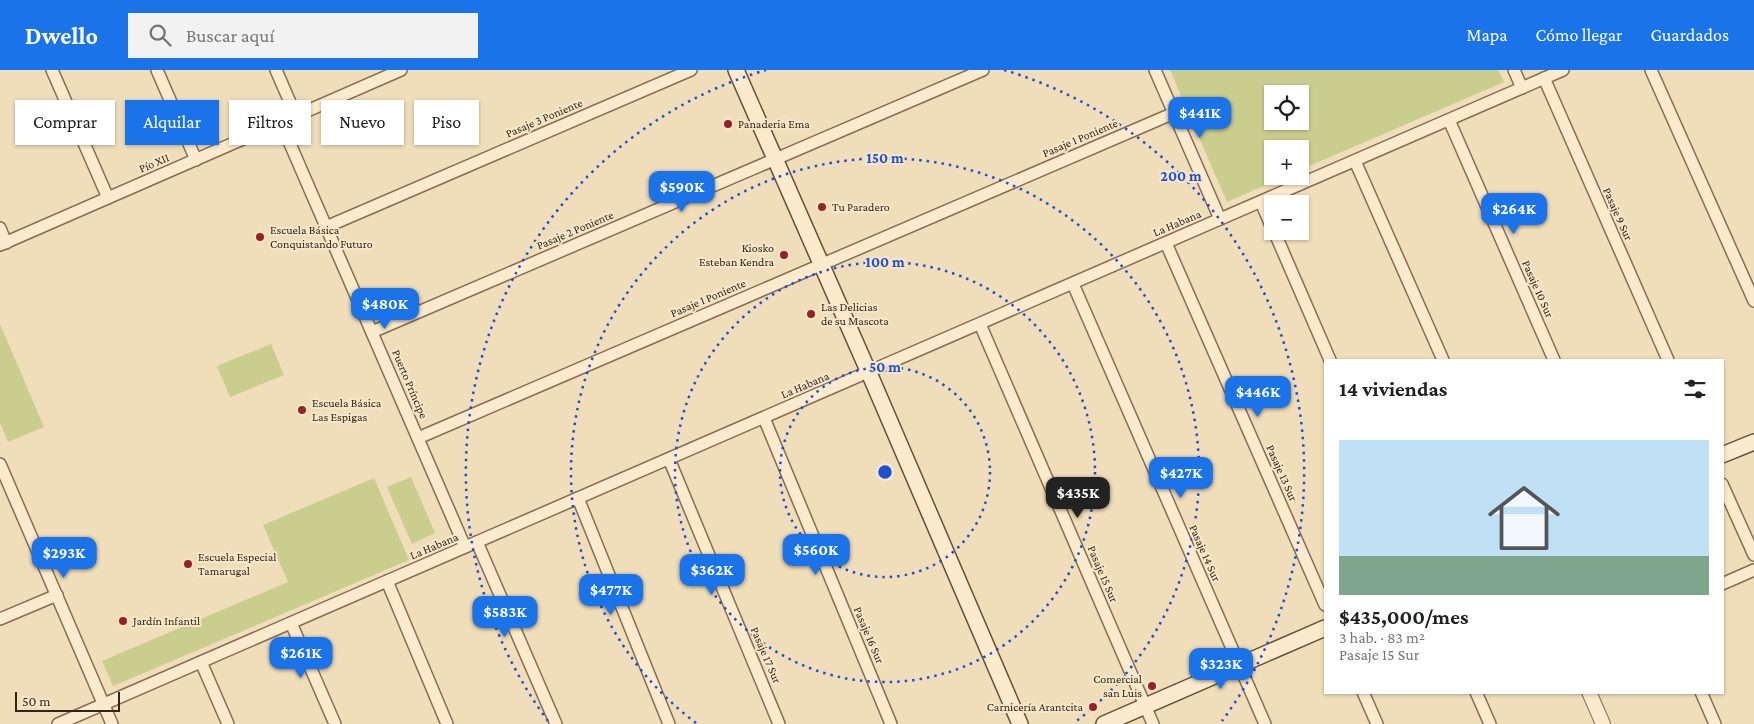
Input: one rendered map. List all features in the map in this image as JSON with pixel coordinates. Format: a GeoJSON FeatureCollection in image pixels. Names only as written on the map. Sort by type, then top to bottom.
{"type":"FeatureCollection","features":[{"type":"Feature","properties":{"kind":"main road"},"geometry":{"type":"LineString","coordinates":[[736,70],[820,265],[869,372],[1020,724]]}},
{"type":"Feature","properties":{"kind":"main road"},"geometry":{"type":"LineString","coordinates":[[1724,454],[1754,442]]}},
{"type":"Feature","properties":{"kind":"main road"},"geometry":{"type":"LineString","coordinates":[[1104,724],[1324,628]]}},
{"type":"Feature","properties":{"kind":"street"},"geometry":{"type":"LineString","coordinates":[[52,70],[108,198]]}},
{"type":"Feature","properties":{"kind":"street"},"geometry":{"type":"LineString","coordinates":[[157,70],[196,160]]}},
{"type":"Feature","properties":{"kind":"street"},"geometry":{"type":"LineString","coordinates":[[276,70],[289,100]]}},
{"type":"Feature","properties":{"kind":"street","name":"Pío XII"},"geometry":{"type":"LineString","coordinates":[[311,109],[383,74],[401,70]]}},
{"type":"Feature","properties":{"kind":"street","name":"Pasaje 3 Poniente"},"geometry":{"type":"LineString","coordinates":[[326,227],[691,70]]}},
{"type":"Feature","properties":{"kind":"street","name":"Pasaje 2 Poniente"},"geometry":{"type":"LineString","coordinates":[[372,332],[983,70]]}},
{"type":"Feature","properties":{"kind":"street"},"geometry":{"type":"LineString","coordinates":[[1155,70],[1220,219]]}},
{"type":"Feature","properties":{"kind":"street"},"geometry":{"type":"LineString","coordinates":[[1514,70],[1522,88]]}},
{"type":"Feature","properties":{"kind":"street","name":"La Habana"},"geometry":{"type":"LineString","coordinates":[[58,724],[1563,70]]}},
{"type":"Feature","properties":{"kind":"street"},"geometry":{"type":"LineString","coordinates":[[1651,70],[1754,301]]}},
{"type":"Feature","properties":{"kind":"street","name":"Pasaje 9 Sur"},"geometry":{"type":"LineString","coordinates":[[1544,78],[1668,359]]}},
{"type":"Feature","properties":{"kind":"street","name":"Pasaje 1 Poniente"},"geometry":{"type":"LineString","coordinates":[[418,438],[1174,113]]}},
{"type":"Feature","properties":{"kind":"street","name":"Pasaje 10 Sur"},"geometry":{"type":"LineString","coordinates":[[1449,120],[1554,359]]}},
{"type":"Feature","properties":{"kind":"street","name":"Pío XII"},"geometry":{"type":"LineString","coordinates":[[3,244],[230,145]]}},
{"type":"Feature","properties":{"kind":"street","name":"Puerto Príncipe"},"geometry":{"type":"LineString","coordinates":[[291,145],[465,547]]}},
{"type":"Feature","properties":{"kind":"street"},"geometry":{"type":"LineString","coordinates":[[1355,161],[1443,359]]}},
{"type":"Feature","properties":{"kind":"street"},"geometry":{"type":"LineString","coordinates":[[1261,202],[1264,209]]}},
{"type":"Feature","properties":{"kind":"street"},"geometry":{"type":"LineString","coordinates":[[0,228],[3,244]]}},
{"type":"Feature","properties":{"kind":"street"},"geometry":{"type":"LineString","coordinates":[[1277,240],[1330,359]]}},
{"type":"Feature","properties":{"kind":"street","name":"Pasaje 13 Sur"},"geometry":{"type":"LineString","coordinates":[[1166,243],[1324,603]]}},
{"type":"Feature","properties":{"kind":"street","name":"Pasaje 14 Sur"},"geometry":{"type":"LineString","coordinates":[[1073,284],[1265,724]]}},
{"type":"Feature","properties":{"kind":"street","name":"Pasaje 15 Sur"},"geometry":{"type":"LineString","coordinates":[[980,324],[1153,724]]}},
{"type":"Feature","properties":{"kind":"street","name":"Pasaje 16 Sur"},"geometry":{"type":"LineString","coordinates":[[764,418],[892,724]]}},
{"type":"Feature","properties":{"kind":"street","name":"Pasaje 17 Sur"},"geometry":{"type":"LineString","coordinates":[[669,459],[779,724]]}},
{"type":"Feature","properties":{"kind":"street"},"geometry":{"type":"LineString","coordinates":[[0,464],[5,488],[57,595],[112,724]]}},
{"type":"Feature","properties":{"kind":"street"},"geometry":{"type":"LineString","coordinates":[[1724,488],[1754,555]]}},
{"type":"Feature","properties":{"kind":"street"},"geometry":{"type":"LineString","coordinates":[[578,498],[668,724]]}},
{"type":"Feature","properties":{"kind":"street"},"geometry":{"type":"LineString","coordinates":[[477,542],[556,724]]}},
{"type":"Feature","properties":{"kind":"street"},"geometry":{"type":"LineString","coordinates":[[1724,583],[1754,570]]}},
{"type":"Feature","properties":{"kind":"street"},"geometry":{"type":"LineString","coordinates":[[387,581],[447,724]]}},
{"type":"Feature","properties":{"kind":"street"},"geometry":{"type":"LineString","coordinates":[[0,619],[57,595]]}},
{"type":"Feature","properties":{"kind":"street"},"geometry":{"type":"LineString","coordinates":[[291,623],[336,724]]}},
{"type":"Feature","properties":{"kind":"street"},"geometry":{"type":"LineString","coordinates":[[201,662],[228,724]]}},
{"type":"Feature","properties":{"kind":"street"},"geometry":{"type":"LineString","coordinates":[[1364,694],[1377,724]]}},
{"type":"Feature","properties":{"kind":"street"},"geometry":{"type":"LineString","coordinates":[[1477,694],[1490,724]]}},
{"type":"Feature","properties":{"kind":"street"},"geometry":{"type":"LineString","coordinates":[[1591,694],[1603,724]]}},
{"type":"Feature","properties":{"kind":"street"},"geometry":{"type":"LineString","coordinates":[[1702,694],[1715,724]]}},
{"type":"Feature","properties":{"kind":"green space"},"geometry":{"type":"Polygon","coordinates":[[[1170,70],[1498,70],[1504,82],[1309,166],[1309,140],[1264,140],[1264,185],[1266,185],[1227,202],[1170,70]]]}},
{"type":"Feature","properties":{"kind":"green space"},"geometry":{"type":"Polygon","coordinates":[[[0,324],[44,427],[8,442],[0,423],[0,324]]]}},
{"type":"Feature","properties":{"kind":"green space"},"geometry":{"type":"Polygon","coordinates":[[[271,344],[284,375],[230,397],[217,366],[271,344]]]}},
{"type":"Feature","properties":{"kind":"green space"},"geometry":{"type":"Polygon","coordinates":[[[411,477],[435,533],[412,544],[387,487],[411,477]]]}},
{"type":"Feature","properties":{"kind":"green space"},"geometry":{"type":"Polygon","coordinates":[[[374,478],[409,560],[113,686],[102,661],[288,582],[263,525],[374,478]]]}},
{"type":"Feature","properties":{"kind":"place","name":"Panaderia Ema"},"geometry":{"type":"Point","coordinates":[728,124]}},
{"type":"Feature","properties":{"kind":"place","name":"Tu Paradero"},"geometry":{"type":"Point","coordinates":[822,207]}},
{"type":"Feature","properties":{"kind":"place","name":"Escuela Básica Conquistando Futuro"},"geometry":{"type":"Point","coordinates":[260,237]}},
{"type":"Feature","properties":{"kind":"place","name":"Kiosko Esteban Kendra"},"geometry":{"type":"Point","coordinates":[784,255]}},
{"type":"Feature","properties":{"kind":"place","name":"Las Delicias de su Mascota"},"geometry":{"type":"Point","coordinates":[811,314]}},
{"type":"Feature","properties":{"kind":"place","name":"Escuela Básica Las Espigas"},"geometry":{"type":"Point","coordinates":[302,410]}},
{"type":"Feature","properties":{"kind":"place","name":"Escuela Especial Tamarugal"},"geometry":{"type":"Point","coordinates":[188,564]}},
{"type":"Feature","properties":{"kind":"place","name":"Jardín Infantil"},"geometry":{"type":"Point","coordinates":[123,621]}},
{"type":"Feature","properties":{"kind":"place","name":"Comercial san Luis"},"geometry":{"type":"Point","coordinates":[1152,686]}},
{"type":"Feature","properties":{"kind":"place","name":"Carnicería Arantcita"},"geometry":{"type":"Point","coordinates":[1093,707]}}]}
